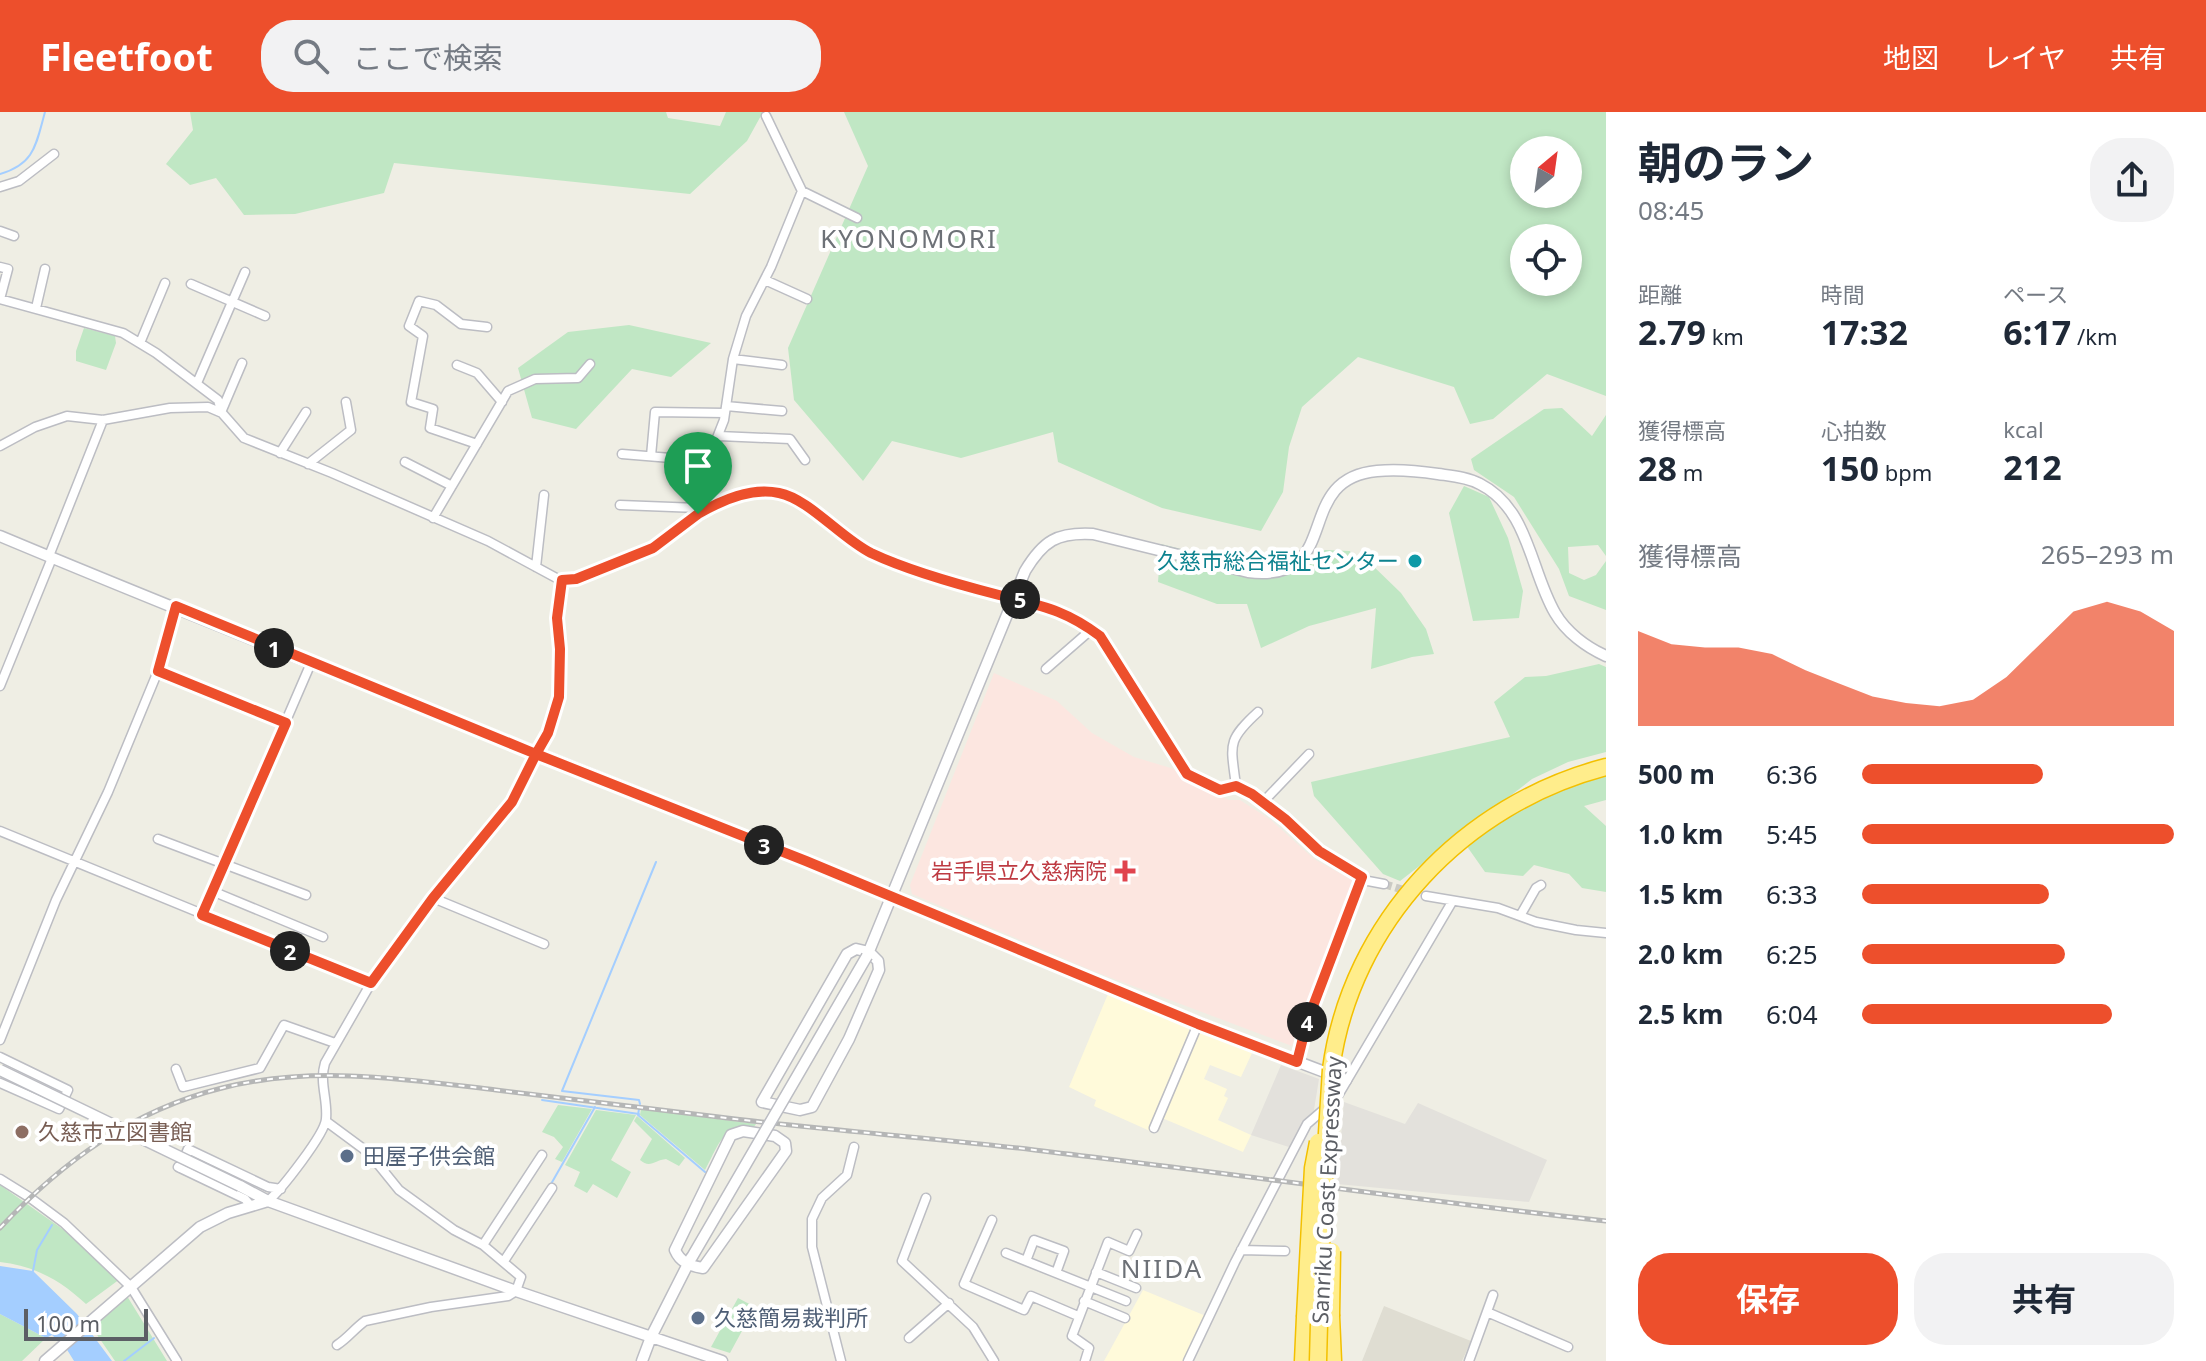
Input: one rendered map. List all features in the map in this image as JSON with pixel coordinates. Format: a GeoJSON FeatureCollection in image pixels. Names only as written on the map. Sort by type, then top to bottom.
{"type":"FeatureCollection","features":[{"type":"Feature","properties":{"kind":"highway","name":"Sanriku Coast Expressway"},"geometry":{"type":"LineString","coordinates":[[1318,1361],[1322,1212],[1331,1069],[1342,1012],[1357,973],[1393,913],[1418,881],[1468,833],[1492,816],[1553,784],[1606,767]]}},
{"type":"Feature","properties":{"kind":"highway"},"geometry":{"type":"LineString","coordinates":[[1331,1069],[1333,1361]]}},
{"type":"Feature","properties":{"kind":"highway"},"geometry":{"type":"LineString","coordinates":[[1303,1361],[1313,1168],[1331,1069]]}},
{"type":"Feature","properties":{"kind":"street"},"geometry":{"type":"LineString","coordinates":[[766,116],[802,191],[857,218]]}},
{"type":"Feature","properties":{"kind":"street"},"geometry":{"type":"LineString","coordinates":[[0,187],[19,181],[54,154]]}},
{"type":"Feature","properties":{"kind":"street"},"geometry":{"type":"LineString","coordinates":[[698,511],[698,486],[719,436],[733,359],[746,316],[765,280],[802,191]]}},
{"type":"Feature","properties":{"kind":"street"},"geometry":{"type":"LineString","coordinates":[[0,231],[14,236]]}},
{"type":"Feature","properties":{"kind":"street"},"geometry":{"type":"LineString","coordinates":[[0,267],[8,269],[0,299],[115,330],[140,343],[218,400],[222,412],[244,438],[488,541],[562,580],[576,579],[653,548],[698,511],[741,495],[767,491],[797,499],[837,532],[873,554],[963,585],[1060,611],[1100,636],[1187,774],[1220,790],[1236,786],[1263,802],[1319,851],[1362,877],[1384,884]]}},
{"type":"Feature","properties":{"kind":"street"},"geometry":{"type":"LineString","coordinates":[[36,308],[45,269]]}},
{"type":"Feature","properties":{"kind":"street"},"geometry":{"type":"LineString","coordinates":[[197,383],[245,272]]}},
{"type":"Feature","properties":{"kind":"street"},"geometry":{"type":"LineString","coordinates":[[765,280],[807,299]]}},
{"type":"Feature","properties":{"kind":"street"},"geometry":{"type":"LineString","coordinates":[[140,343],[165,283]]}},
{"type":"Feature","properties":{"kind":"street"},"geometry":{"type":"LineString","coordinates":[[191,284],[265,316]]}},
{"type":"Feature","properties":{"kind":"street"},"geometry":{"type":"LineString","coordinates":[[477,444],[430,428],[433,409],[411,402],[423,336],[409,326],[419,301],[436,305],[461,324],[487,327]]}},
{"type":"Feature","properties":{"kind":"street"},"geometry":{"type":"LineString","coordinates":[[733,359],[782,365]]}},
{"type":"Feature","properties":{"kind":"street"},"geometry":{"type":"LineString","coordinates":[[222,412],[242,363]]}},
{"type":"Feature","properties":{"kind":"street"},"geometry":{"type":"LineString","coordinates":[[433,518],[508,391],[535,379],[578,378],[590,364]]}},
{"type":"Feature","properties":{"kind":"street"},"geometry":{"type":"LineString","coordinates":[[457,365],[477,373],[502,402]]}},
{"type":"Feature","properties":{"kind":"street"},"geometry":{"type":"LineString","coordinates":[[308,464],[351,430],[346,402]]}},
{"type":"Feature","properties":{"kind":"street"},"geometry":{"type":"LineString","coordinates":[[0,446],[67,416],[103,420],[170,408],[208,407],[222,412]]}},
{"type":"Feature","properties":{"kind":"street"},"geometry":{"type":"LineString","coordinates":[[651,456],[655,412],[726,409],[782,411]]}},
{"type":"Feature","properties":{"kind":"street"},"geometry":{"type":"LineString","coordinates":[[280,453],[306,412]]}},
{"type":"Feature","properties":{"kind":"street"},"geometry":{"type":"LineString","coordinates":[[0,686],[103,420]]}},
{"type":"Feature","properties":{"kind":"street"},"geometry":{"type":"LineString","coordinates":[[719,436],[790,439],[805,460]]}},
{"type":"Feature","properties":{"kind":"street"},"geometry":{"type":"LineString","coordinates":[[622,454],[707,461]]}},
{"type":"Feature","properties":{"kind":"street"},"geometry":{"type":"LineString","coordinates":[[405,462],[452,486]]}},
{"type":"Feature","properties":{"kind":"street"},"geometry":{"type":"LineString","coordinates":[[642,1361],[690,1260],[868,954],[1025,571],[1036,552],[1047,542],[1078,533],[1093,534],[1268,575],[1299,562],[1309,548],[1323,507],[1340,482],[1359,473],[1417,470],[1464,478],[1494,493],[1518,522],[1556,615],[1585,645],[1606,656]]}},
{"type":"Feature","properties":{"kind":"street"},"geometry":{"type":"LineString","coordinates":[[536,567],[544,495]]}},
{"type":"Feature","properties":{"kind":"street"},"geometry":{"type":"LineString","coordinates":[[620,505],[698,511]]}},
{"type":"Feature","properties":{"kind":"street"},"geometry":{"type":"LineString","coordinates":[[0,536],[1198,1024],[1346,1080]]}},
{"type":"Feature","properties":{"kind":"street"},"geometry":{"type":"LineString","coordinates":[[45,1361],[200,1227],[228,1213],[268,1201],[281,1189],[327,1122],[322,1076],[335,1043],[371,983],[433,898],[512,802],[548,733],[559,697],[557,618],[562,580]]}},
{"type":"Feature","properties":{"kind":"street"},"geometry":{"type":"LineString","coordinates":[[0,1040],[73,862],[108,792],[158,671],[176,606]]}},
{"type":"Feature","properties":{"kind":"street"},"geometry":{"type":"LineString","coordinates":[[1046,669],[1092,629]]}},
{"type":"Feature","properties":{"kind":"street"},"geometry":{"type":"LineString","coordinates":[[202,915],[311,663]]}},
{"type":"Feature","properties":{"kind":"street"},"geometry":{"type":"LineString","coordinates":[[158,671],[286,723]]}},
{"type":"Feature","properties":{"kind":"street"},"geometry":{"type":"LineString","coordinates":[[1236,786],[1231,748],[1236,732],[1258,712]]}},
{"type":"Feature","properties":{"kind":"street"},"geometry":{"type":"LineString","coordinates":[[1263,802],[1309,754]]}},
{"type":"Feature","properties":{"kind":"street"},"geometry":{"type":"LineString","coordinates":[[0,831],[371,983]]}},
{"type":"Feature","properties":{"kind":"street"},"geometry":{"type":"LineString","coordinates":[[158,839],[306,895]]}},
{"type":"Feature","properties":{"kind":"street"},"geometry":{"type":"LineString","coordinates":[[1297,1062],[1307,1022],[1362,877]]}},
{"type":"Feature","properties":{"kind":"street"},"geometry":{"type":"LineString","coordinates":[[1520,916],[1536,888],[1541,885]]}},
{"type":"Feature","properties":{"kind":"street"},"geometry":{"type":"LineString","coordinates":[[212,891],[323,937]]}},
{"type":"Feature","properties":{"kind":"street"},"geometry":{"type":"LineString","coordinates":[[1426,896],[1498,908],[1563,927],[1606,933]]}},
{"type":"Feature","properties":{"kind":"street"},"geometry":{"type":"LineString","coordinates":[[433,898],[544,944]]}},
{"type":"Feature","properties":{"kind":"street"},"geometry":{"type":"LineString","coordinates":[[1188,1361],[1241,1250],[1307,1124],[1336,1099],[1452,902]]}},
{"type":"Feature","properties":{"kind":"street"},"geometry":{"type":"LineString","coordinates":[[856,949],[868,954],[878,961],[879,970],[849,1039],[812,1107],[800,1110],[762,1102],[847,954],[856,949]]}},
{"type":"Feature","properties":{"kind":"street"},"geometry":{"type":"LineString","coordinates":[[1154,1128],[1198,1024]]}},
{"type":"Feature","properties":{"kind":"street"},"geometry":{"type":"LineString","coordinates":[[176,1069],[183,1087],[260,1068],[284,1025],[335,1043]]}},
{"type":"Feature","properties":{"kind":"street"},"geometry":{"type":"LineString","coordinates":[[0,1057],[68,1090],[59,1109],[0,1083]]}},
{"type":"Feature","properties":{"kind":"street"},"geometry":{"type":"LineString","coordinates":[[0,1070],[268,1201],[516,1291],[722,1361]]}},
{"type":"Feature","properties":{"kind":"street"},"geometry":{"type":"LineString","coordinates":[[327,1122],[369,1153],[399,1190],[454,1230],[483,1245],[521,1277],[516,1291],[508,1296],[431,1307],[365,1321],[337,1345]]}},
{"type":"Feature","properties":{"kind":"street"},"geometry":{"type":"LineString","coordinates":[[743,1131],[756,1132],[775,1136],[785,1143],[786,1151],[703,1268],[690,1260],[679,1258],[675,1250],[731,1135],[743,1131]]}},
{"type":"Feature","properties":{"kind":"street"},"geometry":{"type":"LineString","coordinates":[[841,1361],[812,1247],[812,1219],[822,1198],[847,1175],[854,1147]]}},
{"type":"Feature","properties":{"kind":"street"},"geometry":{"type":"LineString","coordinates":[[251,1206],[245,1199],[179,1167],[188,1149],[268,1187],[281,1189]]}},
{"type":"Feature","properties":{"kind":"street"},"geometry":{"type":"LineString","coordinates":[[483,1245],[542,1155]]}},
{"type":"Feature","properties":{"kind":"street"},"geometry":{"type":"LineString","coordinates":[[0,1179],[57,1217],[126,1290],[177,1361]]}},
{"type":"Feature","properties":{"kind":"street"},"geometry":{"type":"LineString","coordinates":[[504,1261],[552,1188]]}},
{"type":"Feature","properties":{"kind":"street"},"geometry":{"type":"LineString","coordinates":[[926,1198],[902,1261],[973,1327],[994,1361]]}},
{"type":"Feature","properties":{"kind":"street"},"geometry":{"type":"LineString","coordinates":[[992,1220],[964,1284],[1024,1310],[1031,1296],[1078,1316]]}},
{"type":"Feature","properties":{"kind":"street"},"geometry":{"type":"LineString","coordinates":[[1085,1361],[1089,1348],[1072,1336],[1108,1242],[1129,1251],[1137,1234]]}},
{"type":"Feature","properties":{"kind":"street"},"geometry":{"type":"LineString","coordinates":[[1026,1261],[1034,1240],[1064,1251],[1056,1273]]}},
{"type":"Feature","properties":{"kind":"street"},"geometry":{"type":"LineString","coordinates":[[1241,1250],[1285,1251]]}},
{"type":"Feature","properties":{"kind":"street"},"geometry":{"type":"LineString","coordinates":[[1006,1253],[1126,1301]]}},
{"type":"Feature","properties":{"kind":"street"},"geometry":{"type":"LineString","coordinates":[[1096,1272],[1136,1288]]}},
{"type":"Feature","properties":{"kind":"street"},"geometry":{"type":"LineString","coordinates":[[1469,1361],[1493,1295]]}},
{"type":"Feature","properties":{"kind":"street"},"geometry":{"type":"LineString","coordinates":[[1084,1301],[1125,1318]]}},
{"type":"Feature","properties":{"kind":"street"},"geometry":{"type":"LineString","coordinates":[[909,1338],[949,1303]]}},
{"type":"Feature","properties":{"kind":"street"},"geometry":{"type":"LineString","coordinates":[[1487,1312],[1568,1347]]}},
{"type":"Feature","properties":{"kind":"shaded area","name":"岩手県立久慈病院"},"geometry":{"type":"Polygon","coordinates":[[[994,673],[1057,701],[1092,733],[1134,757],[1174,769],[1180,777],[1229,800],[1240,800],[1271,820],[1314,859],[1356,882],[1321,963],[1292,1046],[1093,971],[912,894],[910,885],[994,673]]]}},
{"type":"Feature","properties":{"kind":"shaded area"},"geometry":{"type":"Polygon","coordinates":[[[1108,994],[1252,1053],[1241,1077],[1210,1065],[1204,1079],[1227,1089],[1224,1096],[1228,1098],[1218,1120],[1251,1135],[1243,1152],[1162,1118],[1150,1131],[1094,1106],[1096,1100],[1069,1087],[1108,994]]]}},
{"type":"Feature","properties":{"kind":"shaded area"},"geometry":{"type":"Polygon","coordinates":[[[1281,1065],[1319,1079],[1313,1116],[1292,1148],[1251,1135],[1281,1065]]]}},
{"type":"Feature","properties":{"kind":"shaded area"},"geometry":{"type":"Polygon","coordinates":[[[1344,1102],[1405,1124],[1418,1103],[1547,1160],[1529,1202],[1337,1184],[1344,1102]]]}},
{"type":"Feature","properties":{"kind":"shaded area"},"geometry":{"type":"Polygon","coordinates":[[[1143,1290],[1206,1316],[1186,1361],[1104,1361],[1143,1290]]]}},
{"type":"Feature","properties":{"kind":"shaded area"},"geometry":{"type":"Polygon","coordinates":[[[1384,1306],[1471,1341],[1462,1361],[1362,1361],[1384,1306]]]}},
{"type":"Feature","properties":{"kind":"green space"},"geometry":{"type":"Polygon","coordinates":[[[190,112],[666,112],[668,118],[720,126],[726,112],[763,112],[747,141],[690,194],[394,163],[384,193],[295,214],[244,215],[216,178],[190,185],[166,164],[193,130],[190,112]]]}},
{"type":"Feature","properties":{"kind":"green space"},"geometry":{"type":"Polygon","coordinates":[[[844,112],[1606,112],[1606,396],[1547,374],[1493,419],[1470,424],[1454,387],[1358,357],[1302,407],[1289,447],[1283,492],[1261,531],[1162,508],[1058,462],[1053,432],[961,458],[892,441],[863,481],[794,400],[788,348],[868,166],[844,112]]]}},
{"type":"Feature","properties":{"kind":"green space"},"geometry":{"type":"Polygon","coordinates":[[[629,325],[711,343],[671,377],[632,369],[576,429],[532,418],[518,368],[568,332],[629,325]]]}},
{"type":"Feature","properties":{"kind":"green space"},"geometry":{"type":"Polygon","coordinates":[[[84,328],[115,336],[116,343],[106,370],[76,361],[84,328]]]}},
{"type":"Feature","properties":{"kind":"green space"},"geometry":{"type":"Polygon","coordinates":[[[1562,408],[1592,436],[1606,415],[1606,556],[1598,545],[1568,547],[1569,573],[1584,580],[1596,575],[1606,561],[1606,610],[1569,596],[1559,569],[1514,497],[1474,470],[1471,459],[1544,409],[1562,408]]]}},
{"type":"Feature","properties":{"kind":"green space"},"geometry":{"type":"Polygon","coordinates":[[[1464,486],[1489,497],[1508,538],[1523,591],[1519,618],[1473,621],[1449,513],[1464,486]]]}},
{"type":"Feature","properties":{"kind":"green space"},"geometry":{"type":"Polygon","coordinates":[[[1161,544],[1237,563],[1281,567],[1325,550],[1350,551],[1356,567],[1368,561],[1401,593],[1426,629],[1434,654],[1371,669],[1376,608],[1309,626],[1261,648],[1247,604],[1217,604],[1158,582],[1161,544]]]}},
{"type":"Feature","properties":{"kind":"green space"},"geometry":{"type":"Polygon","coordinates":[[[1599,664],[1606,667],[1606,752],[1568,762],[1532,779],[1400,881],[1383,874],[1314,796],[1311,782],[1510,737],[1494,702],[1525,677],[1546,676],[1599,664]]]}},
{"type":"Feature","properties":{"kind":"green space"},"geometry":{"type":"Polygon","coordinates":[[[1606,774],[1606,800],[1584,806],[1606,826],[1606,892],[1582,888],[1569,874],[1534,865],[1523,876],[1485,872],[1466,845],[1514,809],[1572,784],[1606,774]]]}},
{"type":"Feature","properties":{"kind":"green space"},"geometry":{"type":"Polygon","coordinates":[[[558,1105],[592,1109],[562,1162],[555,1159],[563,1147],[554,1137],[542,1132],[558,1105]]]}},
{"type":"Feature","properties":{"kind":"green space"},"geometry":{"type":"Polygon","coordinates":[[[641,1109],[756,1124],[753,1128],[728,1133],[705,1170],[640,1115],[641,1109]]]}},
{"type":"Feature","properties":{"kind":"green space"},"geometry":{"type":"Polygon","coordinates":[[[596,1110],[636,1115],[611,1160],[631,1172],[617,1198],[593,1184],[587,1193],[574,1186],[580,1172],[565,1165],[596,1110]]]}},
{"type":"Feature","properties":{"kind":"green space"},"geometry":{"type":"Polygon","coordinates":[[[637,1116],[685,1158],[679,1166],[666,1159],[650,1164],[640,1160],[652,1139],[634,1121],[637,1116]]]}},
{"type":"Feature","properties":{"kind":"green space"},"geometry":{"type":"Polygon","coordinates":[[[0,1185],[71,1235],[120,1279],[86,1304],[46,1276],[25,1267],[0,1262],[0,1185]]]}},
{"type":"Feature","properties":{"kind":"green space"},"geometry":{"type":"Polygon","coordinates":[[[127,1296],[167,1361],[115,1361],[91,1326],[127,1296]]]}},
{"type":"Feature","properties":{"kind":"green space"},"geometry":{"type":"Polygon","coordinates":[[[738,1298],[755,1307],[730,1353],[711,1347],[738,1298]]]}},
{"type":"Feature","properties":{"kind":"green space"},"geometry":{"type":"Polygon","coordinates":[[[0,1314],[46,1338],[22,1361],[0,1361],[0,1314]]]}},
{"type":"Feature","properties":{"kind":"water"},"geometry":{"type":"Polygon","coordinates":[[[0,1266],[33,1271],[77,1314],[112,1361],[74,1361],[52,1335],[46,1338],[0,1314],[0,1266]]]}},
{"type":"Feature","properties":{"kind":"waterway"},"geometry":{"type":"LineString","coordinates":[[0,174],[21,165],[27,158],[36,143],[45,112]]}},
{"type":"Feature","properties":{"kind":"waterway"},"geometry":{"type":"LineString","coordinates":[[640,1104],[639,1100],[562,1091],[656,862]]}},
{"type":"Feature","properties":{"kind":"waterway"},"geometry":{"type":"LineString","coordinates":[[542,1100],[639,1114]]}},
{"type":"Feature","properties":{"kind":"waterway"},"geometry":{"type":"LineString","coordinates":[[551,1184],[595,1107]]}},
{"type":"Feature","properties":{"kind":"waterway"},"geometry":{"type":"LineString","coordinates":[[639,1109],[638,1115],[705,1172]]}},
{"type":"Feature","properties":{"kind":"waterway"},"geometry":{"type":"LineString","coordinates":[[33,1271],[37,1250],[52,1225]]}},
{"type":"Feature","properties":{"kind":"waterway"},"geometry":{"type":"LineString","coordinates":[[124,1361],[154,1338]]}},
{"type":"Feature","properties":{"kind":"tunnel"},"geometry":{"type":"LineString","coordinates":[[1384,884],[1410,892]]}},
{"type":"Feature","properties":{"kind":"railway"},"geometry":{"type":"LineString","coordinates":[[0,1228],[74,1160],[158,1110],[222,1088],[256,1081],[325,1076],[428,1082],[761,1122],[1010,1147],[1606,1221]]}},
{"type":"Feature","properties":{"kind":"place","name":"久慈市総合福祉センター"},"geometry":{"type":"Point","coordinates":[1415,561]}},
{"type":"Feature","properties":{"kind":"place","name":"岩手県立久慈病院"},"geometry":{"type":"Point","coordinates":[1125,871]}},
{"type":"Feature","properties":{"kind":"place","name":"久慈市立図書館"},"geometry":{"type":"Point","coordinates":[22,1132]}},
{"type":"Feature","properties":{"kind":"place","name":"田屋子供会館"},"geometry":{"type":"Point","coordinates":[347,1156]}},
{"type":"Feature","properties":{"kind":"place","name":"久慈簡易裁判所"},"geometry":{"type":"Point","coordinates":[698,1318]}},
{"type":"Feature","properties":{"kind":"district","name":"KYONOMORI"},"geometry":{"type":"Point","coordinates":[909,239]}},
{"type":"Feature","properties":{"kind":"district","name":"NIIDA"},"geometry":{"type":"Point","coordinates":[1162,1269]}},
{"type":"Feature","properties":{"kind":"route"},"geometry":{"type":"LineString","coordinates":[[698,514],[653,548],[576,579],[562,580],[557,618],[559,697],[548,733],[536,754],[176,606],[158,671],[286,723],[202,915],[371,983],[433,898],[512,802],[536,754],[806,861],[1115,991],[1297,1062],[1307,1022],[1362,877],[1319,851],[1252,794],[1236,786],[1220,790],[1187,774],[1100,636],[1082,622],[1045,605],[963,585],[873,554],[837,532],[797,499],[783,493],[767,491],[741,495],[698,514]]}}]}
